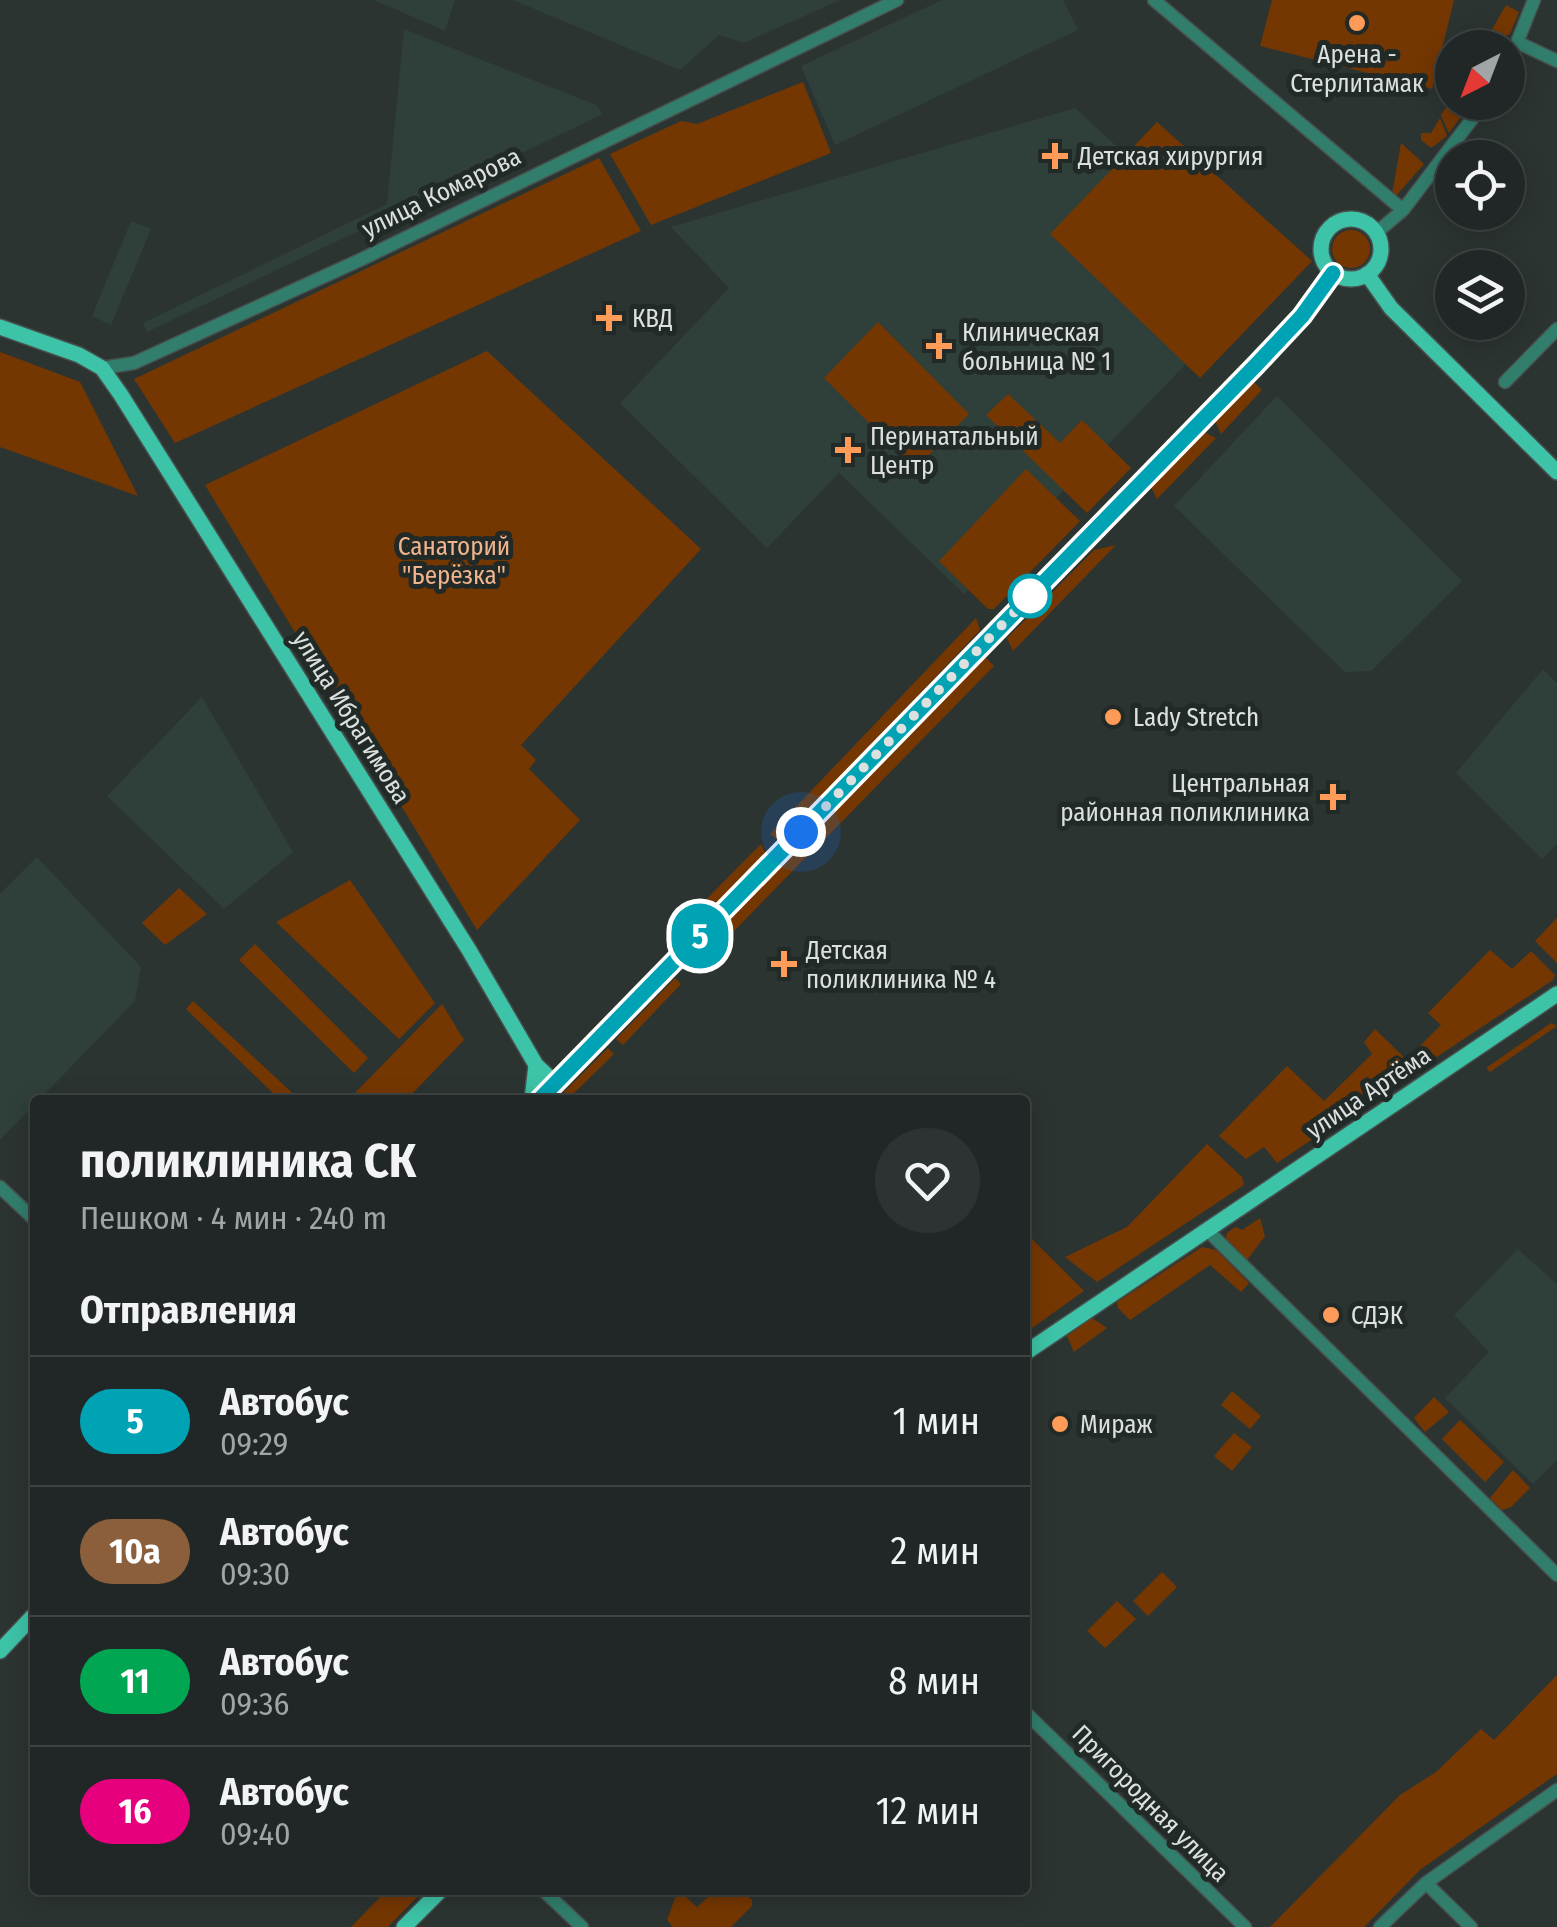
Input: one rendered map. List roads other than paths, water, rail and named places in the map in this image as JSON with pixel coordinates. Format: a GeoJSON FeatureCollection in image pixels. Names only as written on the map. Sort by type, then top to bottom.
{"type":"FeatureCollection","features":[{"type":"Feature","properties":{"kind":"main road"},"geometry":{"type":"LineString","coordinates":[[1353,219],[1376,233],[1380,256],[1367,274],[1346,278],[1333,273],[1322,253],[1328,229],[1353,219]]}},
{"type":"Feature","properties":{"kind":"main road"},"geometry":{"type":"LineString","coordinates":[[542,1095],[1256,365],[1302,316],[1333,273]]}},
{"type":"Feature","properties":{"kind":"main road"},"geometry":{"type":"LineString","coordinates":[[1367,274],[1391,308],[1557,472]]}},
{"type":"Feature","properties":{"kind":"main road"},"geometry":{"type":"LineString","coordinates":[[0,327],[79,355],[102,368]]}},
{"type":"Feature","properties":{"kind":"main road","name":"улица Ибрагимова"},"geometry":{"type":"LineString","coordinates":[[102,368],[470,950],[536,1065],[556,1084]]}},
{"type":"Feature","properties":{"kind":"main road","name":"улица Артёма"},"geometry":{"type":"LineString","coordinates":[[1030,1351],[1557,994]]}},
{"type":"Feature","properties":{"kind":"main road"},"geometry":{"type":"LineString","coordinates":[[536,1065],[536,1095]]}},
{"type":"Feature","properties":{"kind":"main road"},"geometry":{"type":"LineString","coordinates":[[0,1651],[30,1619]]}},
{"type":"Feature","properties":{"kind":"main road"},"geometry":{"type":"LineString","coordinates":[[404,1927],[436,1895]]}},
{"type":"Feature","properties":{"kind":"street","name":"улица Комарова"},"geometry":{"type":"LineString","coordinates":[[102,368],[134,363],[360,260],[896,0]]}},
{"type":"Feature","properties":{"kind":"street"},"geometry":{"type":"LineString","coordinates":[[1154,0],[1403,210]]}},
{"type":"Feature","properties":{"kind":"street"},"geometry":{"type":"LineString","coordinates":[[1524,30],[1534,0]]}},
{"type":"Feature","properties":{"kind":"street"},"geometry":{"type":"LineString","coordinates":[[1525,46],[1557,60]]}},
{"type":"Feature","properties":{"kind":"street"},"geometry":{"type":"LineString","coordinates":[[1376,233],[1403,210],[1471,120]]}},
{"type":"Feature","properties":{"kind":"street"},"geometry":{"type":"LineString","coordinates":[[1505,382],[1557,329]]}},
{"type":"Feature","properties":{"kind":"street"},"geometry":{"type":"LineString","coordinates":[[0,1187],[30,1215]]}},
{"type":"Feature","properties":{"kind":"street"},"geometry":{"type":"LineString","coordinates":[[1208,1231],[1557,1575]]}},
{"type":"Feature","properties":{"kind":"street","name":"Пригородная улица"},"geometry":{"type":"LineString","coordinates":[[1030,1717],[1245,1927]]}},
{"type":"Feature","properties":{"kind":"street"},"geometry":{"type":"LineString","coordinates":[[1380,1927],[1426,1883],[1556,1793]]}},
{"type":"Feature","properties":{"kind":"street"},"geometry":{"type":"LineString","coordinates":[[1426,1883],[1471,1927]]}},
{"type":"Feature","properties":{"kind":"street"},"geometry":{"type":"LineString","coordinates":[[548,1895],[582,1927]]}},
{"type":"Feature","properties":{"kind":"place","name":"Арена - Стерлитамак"},"geometry":{"type":"Point","coordinates":[1357,23]}},
{"type":"Feature","properties":{"kind":"place","name":"Детская хирургия"},"geometry":{"type":"Point","coordinates":[1055,156]}},
{"type":"Feature","properties":{"kind":"place","name":"КВД"},"geometry":{"type":"Point","coordinates":[609,318]}},
{"type":"Feature","properties":{"kind":"place","name":"Клиническая больница № 1"},"geometry":{"type":"Point","coordinates":[939,346]}},
{"type":"Feature","properties":{"kind":"place","name":"Перинатальный Центр"},"geometry":{"type":"Point","coordinates":[848,450]}},
{"type":"Feature","properties":{"kind":"place","name":"Lady Stretch"},"geometry":{"type":"Point","coordinates":[1113,717]}},
{"type":"Feature","properties":{"kind":"place","name":"Центральная районная поликлиника"},"geometry":{"type":"Point","coordinates":[1333,797]}},
{"type":"Feature","properties":{"kind":"place","name":"Детская поликлиника № 4"},"geometry":{"type":"Point","coordinates":[784,964]}},
{"type":"Feature","properties":{"kind":"place","name":"СДЭК"},"geometry":{"type":"Point","coordinates":[1331,1315]}},
{"type":"Feature","properties":{"kind":"place","name":"Мираж"},"geometry":{"type":"Point","coordinates":[1060,1424]}},
{"type":"Feature","properties":{"kind":"park label","name":"Санаторий \"Берёзка\""},"geometry":{"type":"Point","coordinates":[454,560]}}]}
